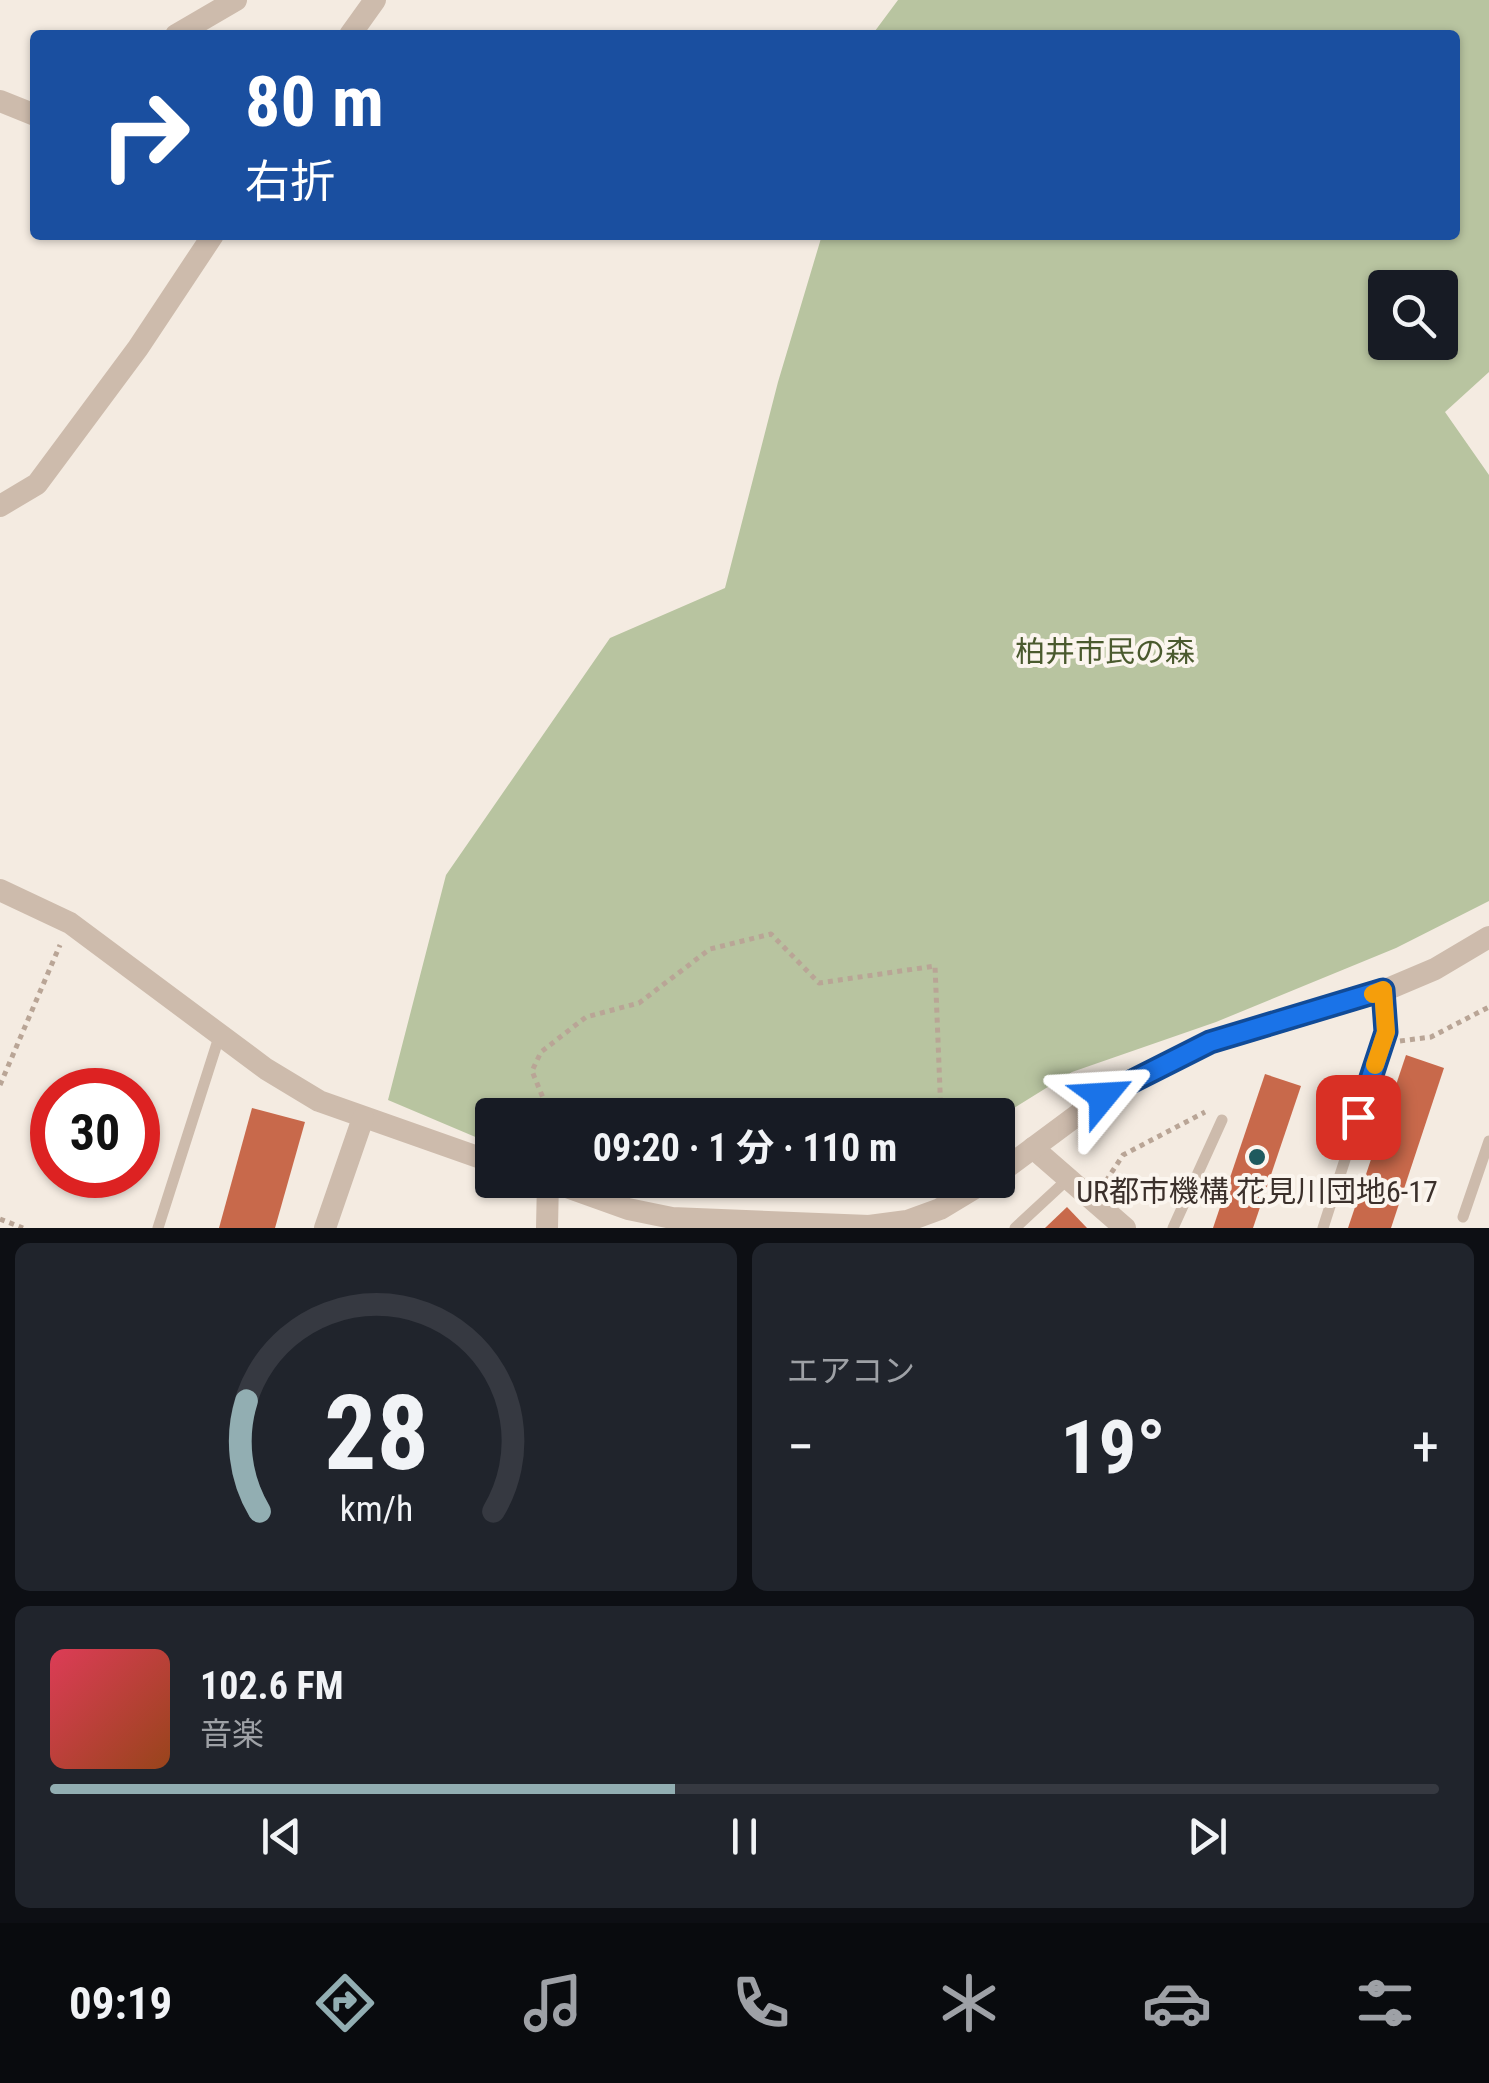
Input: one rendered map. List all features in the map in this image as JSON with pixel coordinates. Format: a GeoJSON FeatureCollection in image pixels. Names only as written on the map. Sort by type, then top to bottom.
{"type":"FeatureCollection","features":[{"type":"Feature","properties":{"kind":"street"},"geometry":{"type":"LineString","coordinates":[[185,30],[236,0]]}},
{"type":"Feature","properties":{"kind":"street"},"geometry":{"type":"LineString","coordinates":[[354,30],[375,0]]}},
{"type":"Feature","properties":{"kind":"street"},"geometry":{"type":"LineString","coordinates":[[0,101],[30,112]]}},
{"type":"Feature","properties":{"kind":"street"},"geometry":{"type":"LineString","coordinates":[[0,506],[37,484],[138,348],[210,240]]}},
{"type":"Feature","properties":{"kind":"street"},"geometry":{"type":"LineString","coordinates":[[0,890],[70,923],[318,1101],[475,1156]]}},
{"type":"Feature","properties":{"kind":"street"},"geometry":{"type":"LineString","coordinates":[[1015,1161],[1103,1096],[1210,1042],[1383,990],[1435,969],[1489,937]]}},
{"type":"Feature","properties":{"kind":"street"},"geometry":{"type":"LineString","coordinates":[[324,1228],[363,1118]]}},
{"type":"Feature","properties":{"kind":"street"},"geometry":{"type":"LineString","coordinates":[[1033,1148],[1125,1228]]}},
{"type":"Feature","properties":{"kind":"street"},"geometry":{"type":"LineString","coordinates":[[546,1228],[547,1198]]}},
{"type":"Feature","properties":{"kind":"street"},"geometry":{"type":"LineString","coordinates":[[598,1198],[672,1218],[869,1226],[907,1221],[958,1198]]}},
{"type":"Feature","properties":{"kind":"lane"},"geometry":{"type":"LineString","coordinates":[[1322,1228],[1386,1032],[1383,990]]}},
{"type":"Feature","properties":{"kind":"lane"},"geometry":{"type":"LineString","coordinates":[[158,1228],[220,1034]]}},
{"type":"Feature","properties":{"kind":"lane"},"geometry":{"type":"LineString","coordinates":[[1173,1228],[1222,1120]]}},
{"type":"Feature","properties":{"kind":"lane"},"geometry":{"type":"LineString","coordinates":[[1463,1217],[1489,1141]]}},
{"type":"Feature","properties":{"kind":"lane"},"geometry":{"type":"LineString","coordinates":[[1016,1228],[1069,1178]]}},
{"type":"Feature","properties":{"kind":"path"},"geometry":{"type":"LineString","coordinates":[[0,1084],[70,923]]}},
{"type":"Feature","properties":{"kind":"path"},"geometry":{"type":"LineString","coordinates":[[543,1098],[532,1071],[540,1052],[586,1017],[639,1003],[710,949],[772,934],[820,984],[935,966],[940,1098]]}},
{"type":"Feature","properties":{"kind":"path"},"geometry":{"type":"LineString","coordinates":[[1382,1043],[1431,1038],[1489,1007]]}},
{"type":"Feature","properties":{"kind":"path"},"geometry":{"type":"LineString","coordinates":[[1093,1200],[1123,1154],[1223,1102],[1222,1120]]}},
{"type":"Feature","properties":{"kind":"path"},"geometry":{"type":"LineString","coordinates":[[0,1219],[22,1228]]}},
{"type":"Feature","properties":{"kind":"green space","name":"柏井市民の森"},"geometry":{"type":"Polygon","coordinates":[[[898,0],[1489,0],[1489,372],[1445,412],[1489,475],[1489,901],[1396,948],[1216,1022],[1072,1072],[1015,1107],[1015,1098],[475,1098],[475,1137],[388,1100],[446,875],[610,638],[725,588],[778,382],[821,240],[1460,240],[1460,30],[876,30],[898,0]]]}},
{"type":"Feature","properties":{"kind":"building"},"geometry":{"type":"Polygon","coordinates":[[[1406,1055],[1444,1068],[1391,1228],[1348,1228],[1406,1055]]]}},
{"type":"Feature","properties":{"kind":"building","name":"UR都市機構 花見川団地6-17"},"geometry":{"type":"Polygon","coordinates":[[[1265,1074],[1301,1086],[1253,1228],[1213,1228],[1265,1074]]]}},
{"type":"Feature","properties":{"kind":"building"},"geometry":{"type":"Polygon","coordinates":[[[252,1108],[305,1122],[275,1228],[219,1228],[252,1108]]]}},
{"type":"Feature","properties":{"kind":"building"},"geometry":{"type":"Polygon","coordinates":[[[1067,1207],[1087,1228],[1045,1228],[1067,1207]]]}},
{"type":"Feature","properties":{"kind":"slow traffic"},"geometry":{"type":"LineString","coordinates":[[1373,994],[1383,990],[1386,1032],[1375,1065]]}},
{"type":"Feature","properties":{"kind":"place","name":"UR都市機構 花見川団地6-17"},"geometry":{"type":"Point","coordinates":[1257,1157]}},
{"type":"Feature","properties":{"kind":"route"},"geometry":{"type":"LineString","coordinates":[[1103,1096],[1210,1042],[1383,990],[1386,1032],[1358,1117]]}}]}
